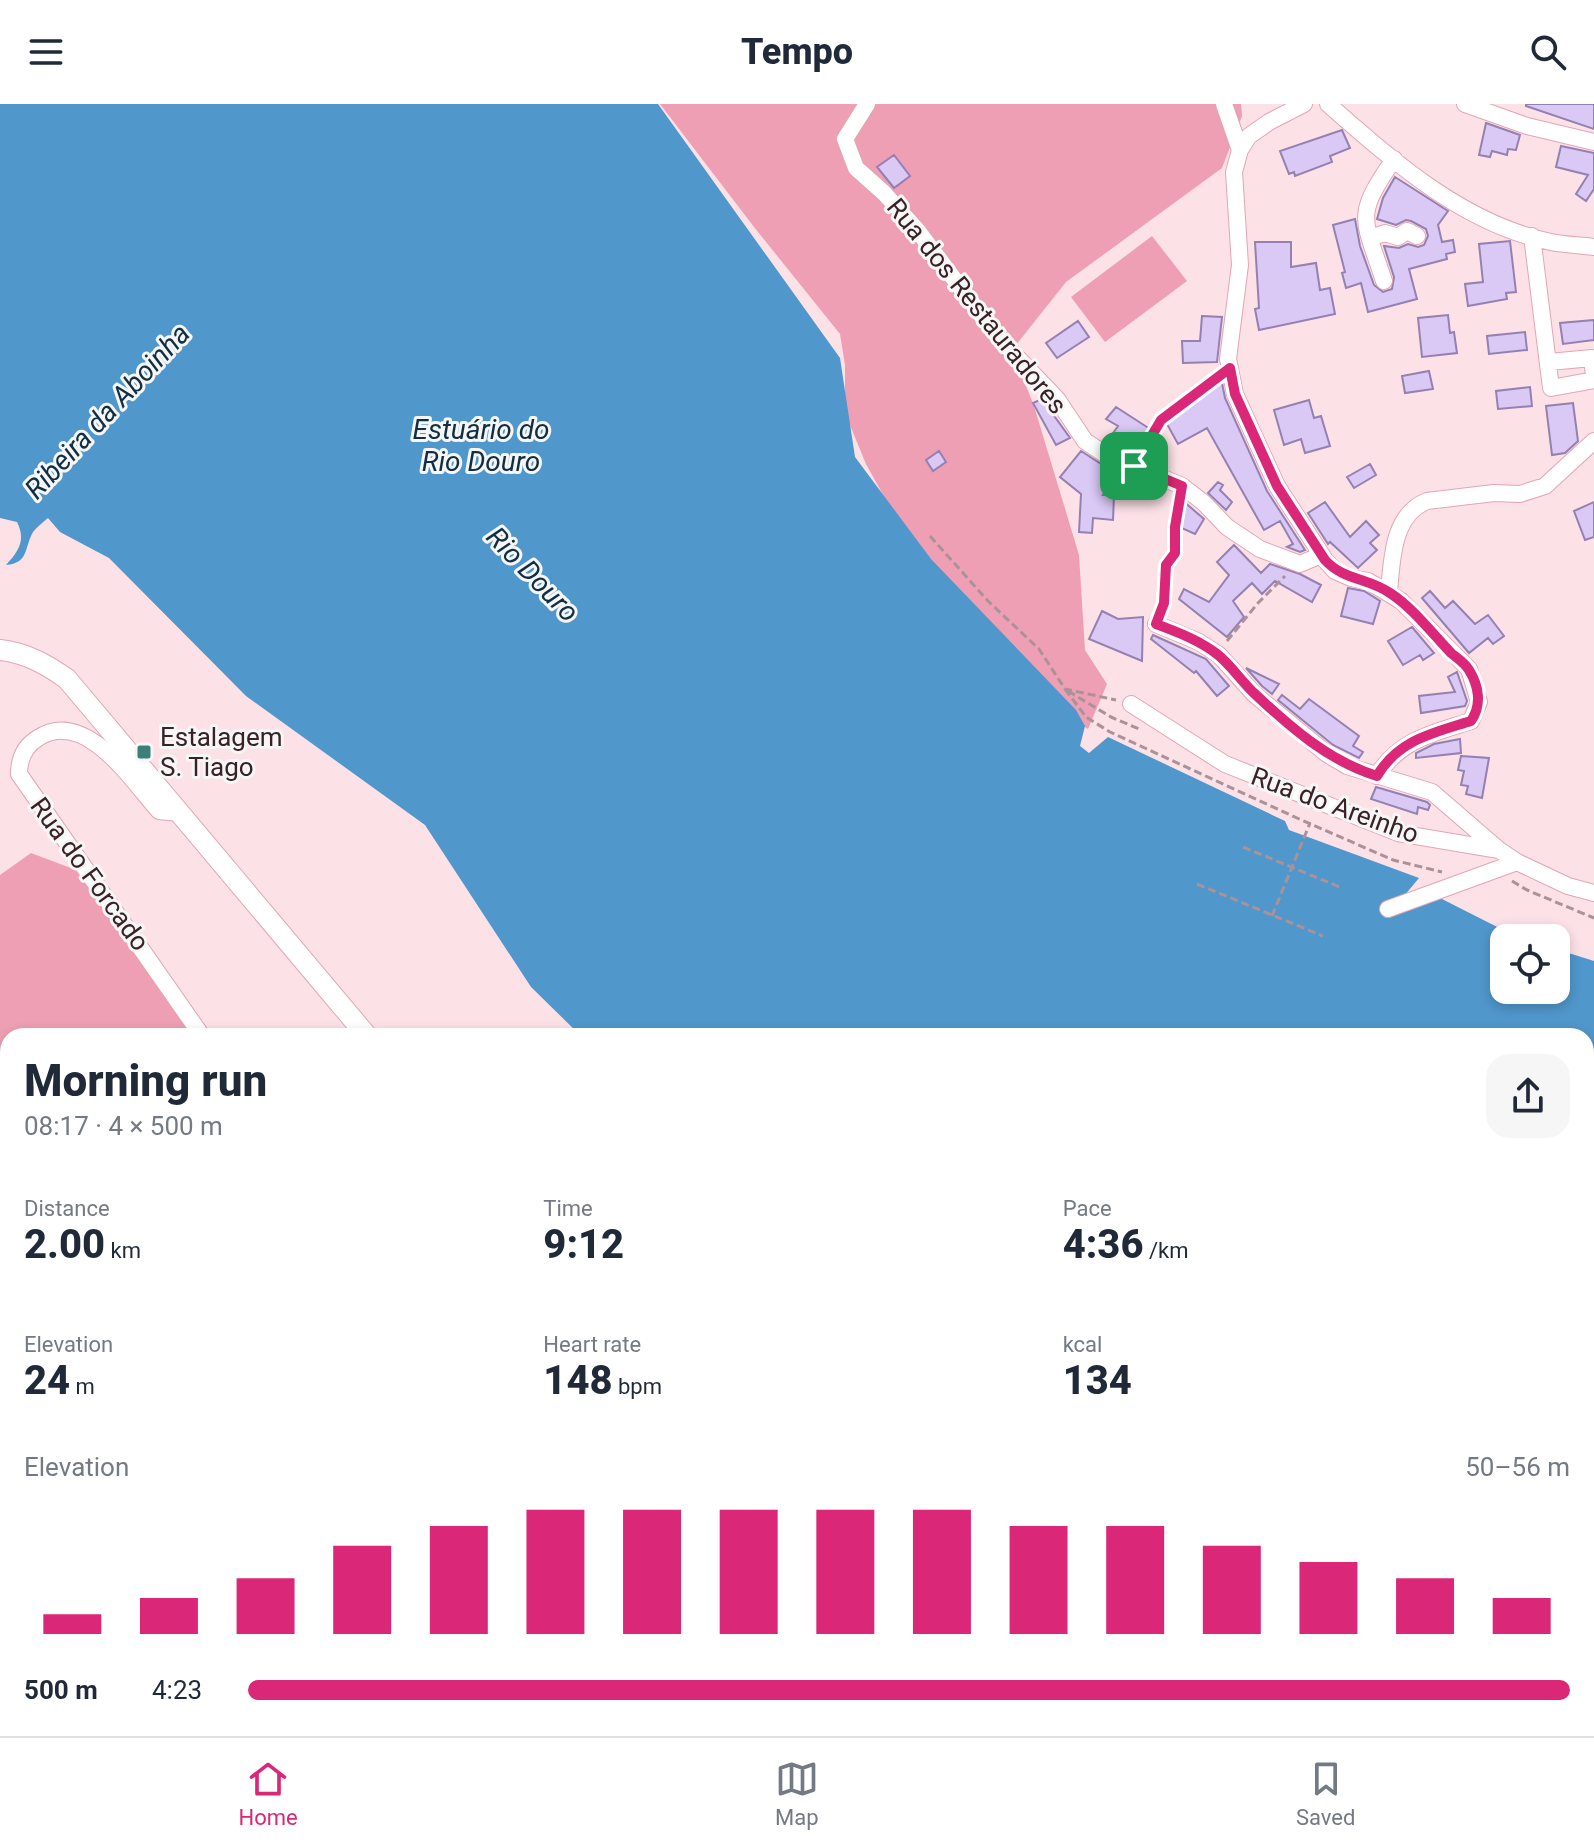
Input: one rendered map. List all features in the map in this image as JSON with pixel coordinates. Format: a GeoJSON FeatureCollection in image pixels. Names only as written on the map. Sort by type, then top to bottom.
{"type":"FeatureCollection","features":[{"type":"Feature","properties":{"kind":"main road"},"geometry":{"type":"LineString","coordinates":[[0,650],[44,663],[67,679],[360,1028]]}},
{"type":"Feature","properties":{"kind":"street","name":"Rua dos Restauradores"},"geometry":{"type":"LineString","coordinates":[[867,104],[845,139],[856,168],[884,193],[918,231],[996,335],[1057,399],[1085,441],[1121,465],[1134,466],[1182,486],[1227,527],[1260,549],[1300,564]]}},
{"type":"Feature","properties":{"kind":"street"},"geometry":{"type":"LineString","coordinates":[[1224,104],[1240,150]]}},
{"type":"Feature","properties":{"kind":"street"},"geometry":{"type":"LineString","coordinates":[[1304,104],[1249,136],[1240,150],[1234,172],[1240,265],[1228,359],[1235,394],[1277,486],[1321,555],[1335,571],[1368,581],[1389,592],[1469,669],[1479,702],[1471,721],[1417,738],[1385,762],[1377,776]]}},
{"type":"Feature","properties":{"kind":"street"},"geometry":{"type":"LineString","coordinates":[[1328,104],[1394,159],[1468,211],[1550,242],[1594,247]]}},
{"type":"Feature","properties":{"kind":"street"},"geometry":{"type":"LineString","coordinates":[[1465,104],[1527,126],[1594,142]]}},
{"type":"Feature","properties":{"kind":"street"},"geometry":{"type":"LineString","coordinates":[[1384,281],[1365,225],[1366,205],[1394,159]]}},
{"type":"Feature","properties":{"kind":"street"},"geometry":{"type":"LineString","coordinates":[[1370,238],[1385,233],[1398,237],[1407,231],[1417,236]]}},
{"type":"Feature","properties":{"kind":"street"},"geometry":{"type":"LineString","coordinates":[[1532,236],[1551,388],[1594,378],[1592,358],[1549,362]]}},
{"type":"Feature","properties":{"kind":"street"},"geometry":{"type":"LineString","coordinates":[[1389,592],[1396,537],[1417,505],[1427,501],[1494,493],[1520,494],[1545,486],[1594,441]]}},
{"type":"Feature","properties":{"kind":"street"},"geometry":{"type":"LineString","coordinates":[[1300,564],[1321,555]]}},
{"type":"Feature","properties":{"kind":"street"},"geometry":{"type":"LineString","coordinates":[[1156,624],[1199,642],[1219,655],[1254,694],[1327,754],[1347,766],[1432,792],[1499,850]]}},
{"type":"Feature","properties":{"kind":"street","name":"Rua do Areinho"},"geometry":{"type":"LineString","coordinates":[[1131,704],[1225,764],[1398,833],[1499,850],[1568,886],[1594,893]]}},
{"type":"Feature","properties":{"kind":"street","name":"Rua do Forcado"},"geometry":{"type":"LineString","coordinates":[[179,813],[159,811],[99,745],[85,735],[62,730],[47,732],[32,741],[19,761],[19,774],[196,1028]]}},
{"type":"Feature","properties":{"kind":"street"},"geometry":{"type":"LineString","coordinates":[[1388,909],[1517,862]]}},
{"type":"Feature","properties":{"kind":"path"},"geometry":{"type":"LineString","coordinates":[[1134,466],[1161,420],[1230,368]]}},
{"type":"Feature","properties":{"kind":"path"},"geometry":{"type":"LineString","coordinates":[[1156,624],[1164,603],[1166,565],[1175,553],[1175,527],[1182,486]]}},
{"type":"Feature","properties":{"kind":"path"},"geometry":{"type":"LineString","coordinates":[[930,536],[988,601],[1039,649],[1086,717],[1110,732],[1393,860],[1441,872]]}},
{"type":"Feature","properties":{"kind":"path"},"geometry":{"type":"LineString","coordinates":[[1219,655],[1258,603],[1300,564]]}},
{"type":"Feature","properties":{"kind":"path"},"geometry":{"type":"LineString","coordinates":[[1065,689],[1131,704]]}},
{"type":"Feature","properties":{"kind":"path"},"geometry":{"type":"LineString","coordinates":[[1272,916],[1310,823]]}},
{"type":"Feature","properties":{"kind":"path"},"geometry":{"type":"LineString","coordinates":[[1243,847],[1342,888]]}},
{"type":"Feature","properties":{"kind":"path"},"geometry":{"type":"LineString","coordinates":[[1495,870],[1527,890],[1594,918]]}},
{"type":"Feature","properties":{"kind":"path"},"geometry":{"type":"LineString","coordinates":[[1197,884],[1323,936]]}},
{"type":"Feature","properties":{"kind":"shaded area"},"geometry":{"type":"Polygon","coordinates":[[[660,104],[1241,104],[1242,116],[1222,168],[1066,282],[1012,350],[1034,406],[1079,555],[1085,650],[1107,684],[1088,729],[893,528],[893,513],[866,464],[845,413],[845,365],[840,334],[660,104]]]}},
{"type":"Feature","properties":{"kind":"shaded area"},"geometry":{"type":"Polygon","coordinates":[[[1152,236],[1187,281],[1105,342],[1071,297],[1152,236]]]}},
{"type":"Feature","properties":{"kind":"shaded area"},"geometry":{"type":"Polygon","coordinates":[[[31,853],[76,870],[197,1016],[198,1028],[0,1028],[0,875],[31,853]]]}},
{"type":"Feature","properties":{"kind":"water","name":"Estuário do Rio Douro"},"geometry":{"type":"Polygon","coordinates":[[[0,104],[658,104],[840,358],[855,457],[931,559],[1076,710],[1085,726],[1080,746],[1089,753],[1108,737],[1285,821],[1289,830],[1419,878],[1404,896],[1440,898],[1491,924],[1490,1004],[1570,1004],[1570,953],[1594,961],[1594,1028],[573,1028],[531,987],[425,825],[246,696],[109,558],[60,532],[48,518],[33,532],[22,558],[6,565],[18,550],[21,540],[17,522],[0,518],[0,104]]]}},
{"type":"Feature","properties":{"kind":"building"},"geometry":{"type":"Polygon","coordinates":[[[1594,104],[1594,129],[1526,106],[1594,104]]]}},
{"type":"Feature","properties":{"kind":"building"},"geometry":{"type":"Polygon","coordinates":[[[1486,123],[1520,135],[1516,150],[1508,149],[1507,155],[1492,151],[1490,157],[1479,155],[1486,123]]]}},
{"type":"Feature","properties":{"kind":"building"},"geometry":{"type":"Polygon","coordinates":[[[1342,130],[1350,148],[1330,156],[1332,162],[1295,176],[1294,172],[1289,174],[1280,151],[1342,130]]]}},
{"type":"Feature","properties":{"kind":"building"},"geometry":{"type":"Polygon","coordinates":[[[1561,146],[1594,153],[1594,189],[1586,201],[1576,194],[1588,175],[1556,167],[1561,146]]]}},
{"type":"Feature","properties":{"kind":"building"},"geometry":{"type":"Polygon","coordinates":[[[894,155],[910,176],[894,188],[877,167],[894,155]]]}},
{"type":"Feature","properties":{"kind":"building"},"geometry":{"type":"Polygon","coordinates":[[[1395,177],[1448,211],[1438,225],[1442,242],[1453,240],[1455,252],[1446,254],[1447,259],[1409,269],[1417,299],[1368,312],[1361,283],[1346,288],[1333,225],[1355,219],[1360,246],[1374,285],[1383,292],[1392,289],[1394,277],[1384,246],[1399,248],[1408,244],[1418,247],[1424,245],[1428,236],[1426,229],[1411,221],[1396,225],[1377,219],[1383,198],[1395,177]]]}},
{"type":"Feature","properties":{"kind":"building"},"geometry":{"type":"Polygon","coordinates":[[[1510,241],[1516,292],[1506,293],[1507,299],[1468,306],[1465,284],[1483,282],[1479,244],[1510,241]]]}},
{"type":"Feature","properties":{"kind":"building"},"geometry":{"type":"Polygon","coordinates":[[[1255,242],[1291,242],[1291,267],[1316,263],[1320,290],[1330,288],[1335,314],[1259,330],[1255,309],[1259,308],[1255,242]]]}},
{"type":"Feature","properties":{"kind":"building"},"geometry":{"type":"Polygon","coordinates":[[[1448,315],[1457,353],[1422,357],[1418,318],[1448,315]]]}},
{"type":"Feature","properties":{"kind":"building"},"geometry":{"type":"Polygon","coordinates":[[[1202,316],[1222,317],[1217,362],[1183,363],[1182,341],[1200,341],[1202,316]]]}},
{"type":"Feature","properties":{"kind":"building"},"geometry":{"type":"Polygon","coordinates":[[[1594,320],[1594,340],[1563,344],[1560,323],[1594,320]]]}},
{"type":"Feature","properties":{"kind":"building"},"geometry":{"type":"Polygon","coordinates":[[[1078,321],[1089,337],[1057,358],[1046,343],[1078,321]]]}},
{"type":"Feature","properties":{"kind":"building"},"geometry":{"type":"Polygon","coordinates":[[[1525,332],[1527,350],[1489,354],[1487,336],[1525,332]]]}},
{"type":"Feature","properties":{"kind":"building"},"geometry":{"type":"Polygon","coordinates":[[[1429,371],[1433,389],[1405,393],[1402,376],[1429,371]]]}},
{"type":"Feature","properties":{"kind":"building"},"geometry":{"type":"Polygon","coordinates":[[[1222,383],[1225,398],[1267,491],[1305,550],[1300,552],[1287,547],[1293,544],[1280,521],[1264,530],[1207,428],[1178,444],[1162,415],[1222,383]]]}},
{"type":"Feature","properties":{"kind":"building"},"geometry":{"type":"Polygon","coordinates":[[[1530,387],[1532,406],[1498,409],[1496,391],[1530,387]]]}},
{"type":"Feature","properties":{"kind":"building"},"geometry":{"type":"Polygon","coordinates":[[[1042,399],[1070,438],[1056,445],[1033,403],[1042,399]]]}},
{"type":"Feature","properties":{"kind":"building"},"geometry":{"type":"Polygon","coordinates":[[[1309,400],[1314,418],[1321,416],[1330,446],[1305,453],[1301,439],[1284,445],[1274,410],[1309,400]]]}},
{"type":"Feature","properties":{"kind":"building"},"geometry":{"type":"Polygon","coordinates":[[[1573,403],[1578,441],[1565,453],[1552,455],[1546,406],[1573,403]]]}},
{"type":"Feature","properties":{"kind":"building"},"geometry":{"type":"Polygon","coordinates":[[[1116,407],[1150,429],[1134,455],[1125,454],[1107,442],[1118,426],[1106,419],[1116,407]]]}},
{"type":"Feature","properties":{"kind":"building"},"geometry":{"type":"Polygon","coordinates":[[[939,451],[946,462],[933,471],[926,460],[939,451]]]}},
{"type":"Feature","properties":{"kind":"building"},"geometry":{"type":"Polygon","coordinates":[[[1081,451],[1118,475],[1103,495],[1114,496],[1113,520],[1093,518],[1092,533],[1079,532],[1081,494],[1060,477],[1081,451]]]}},
{"type":"Feature","properties":{"kind":"building"},"geometry":{"type":"Polygon","coordinates":[[[1370,464],[1376,475],[1354,488],[1347,477],[1370,464]]]}},
{"type":"Feature","properties":{"kind":"building"},"geometry":{"type":"Polygon","coordinates":[[[1218,482],[1223,485],[1220,490],[1232,502],[1226,510],[1208,493],[1218,482]]]}},
{"type":"Feature","properties":{"kind":"building"},"geometry":{"type":"Polygon","coordinates":[[[1182,500],[1204,519],[1195,534],[1177,526],[1182,500]]]}},
{"type":"Feature","properties":{"kind":"building"},"geometry":{"type":"Polygon","coordinates":[[[1325,502],[1350,537],[1366,521],[1379,535],[1370,543],[1377,550],[1358,568],[1330,542],[1328,544],[1308,513],[1325,502]]]}},
{"type":"Feature","properties":{"kind":"building"},"geometry":{"type":"Polygon","coordinates":[[[1594,502],[1594,537],[1585,540],[1574,511],[1594,502]]]}},
{"type":"Feature","properties":{"kind":"building"},"geometry":{"type":"Polygon","coordinates":[[[1234,545],[1261,573],[1270,564],[1321,585],[1312,602],[1275,581],[1262,594],[1252,583],[1233,601],[1244,617],[1227,637],[1179,599],[1184,589],[1209,602],[1229,575],[1217,562],[1234,545]]]}},
{"type":"Feature","properties":{"kind":"building"},"geometry":{"type":"Polygon","coordinates":[[[1348,588],[1364,591],[1380,601],[1373,624],[1341,616],[1348,588]]]}},
{"type":"Feature","properties":{"kind":"building"},"geometry":{"type":"Polygon","coordinates":[[[1430,591],[1445,608],[1453,601],[1475,624],[1488,615],[1504,636],[1493,644],[1488,638],[1469,653],[1422,598],[1430,591]]]}},
{"type":"Feature","properties":{"kind":"building"},"geometry":{"type":"Polygon","coordinates":[[[1102,611],[1118,619],[1143,617],[1142,661],[1089,639],[1102,611]]]}},
{"type":"Feature","properties":{"kind":"building"},"geometry":{"type":"Polygon","coordinates":[[[1412,627],[1434,653],[1423,660],[1420,655],[1403,665],[1388,641],[1412,627]]]}},
{"type":"Feature","properties":{"kind":"building"},"geometry":{"type":"Polygon","coordinates":[[[1153,635],[1206,659],[1229,686],[1217,696],[1196,671],[1194,673],[1151,639],[1153,635]]]}},
{"type":"Feature","properties":{"kind":"building"},"geometry":{"type":"Polygon","coordinates":[[[1246,668],[1279,684],[1272,694],[1262,686],[1246,668]]]}},
{"type":"Feature","properties":{"kind":"building"},"geometry":{"type":"Polygon","coordinates":[[[1457,672],[1467,701],[1465,706],[1421,713],[1419,696],[1455,692],[1448,677],[1457,672]]]}},
{"type":"Feature","properties":{"kind":"building"},"geometry":{"type":"Polygon","coordinates":[[[1282,695],[1300,709],[1309,699],[1359,736],[1353,746],[1363,752],[1359,758],[1333,745],[1278,700],[1282,695]]]}},
{"type":"Feature","properties":{"kind":"building"},"geometry":{"type":"Polygon","coordinates":[[[1460,739],[1461,753],[1416,758],[1416,753],[1434,744],[1460,739]]]}},
{"type":"Feature","properties":{"kind":"building"},"geometry":{"type":"Polygon","coordinates":[[[1461,756],[1489,758],[1482,798],[1466,794],[1468,786],[1461,785],[1464,771],[1458,770],[1461,756]]]}},
{"type":"Feature","properties":{"kind":"building"},"geometry":{"type":"Polygon","coordinates":[[[1376,787],[1430,805],[1428,810],[1418,807],[1417,814],[1371,799],[1376,787]]]}},
{"type":"Feature","properties":{"kind":"place","name":"Estalagem S. Tiago"},"geometry":{"type":"Point","coordinates":[144,752]}},
{"type":"Feature","properties":{"kind":"route"},"geometry":{"type":"LineString","coordinates":[[1230,368],[1235,394],[1277,486],[1306,533],[1335,571],[1368,581],[1389,592],[1469,669],[1479,702],[1471,721],[1417,738],[1385,762],[1377,776],[1347,766],[1327,754],[1254,694],[1219,655],[1199,642],[1156,624],[1164,603],[1166,565],[1175,553],[1175,527],[1182,486],[1134,466],[1161,420],[1230,368]]}},
{"type":"Feature","properties":{"kind":"water label","name":"Ribeira da Aboinha"},"geometry":{"type":"Point","coordinates":[107,411]}},
{"type":"Feature","properties":{"kind":"water label","name":"Rio Douro"},"geometry":{"type":"Point","coordinates":[533,574]}}]}
